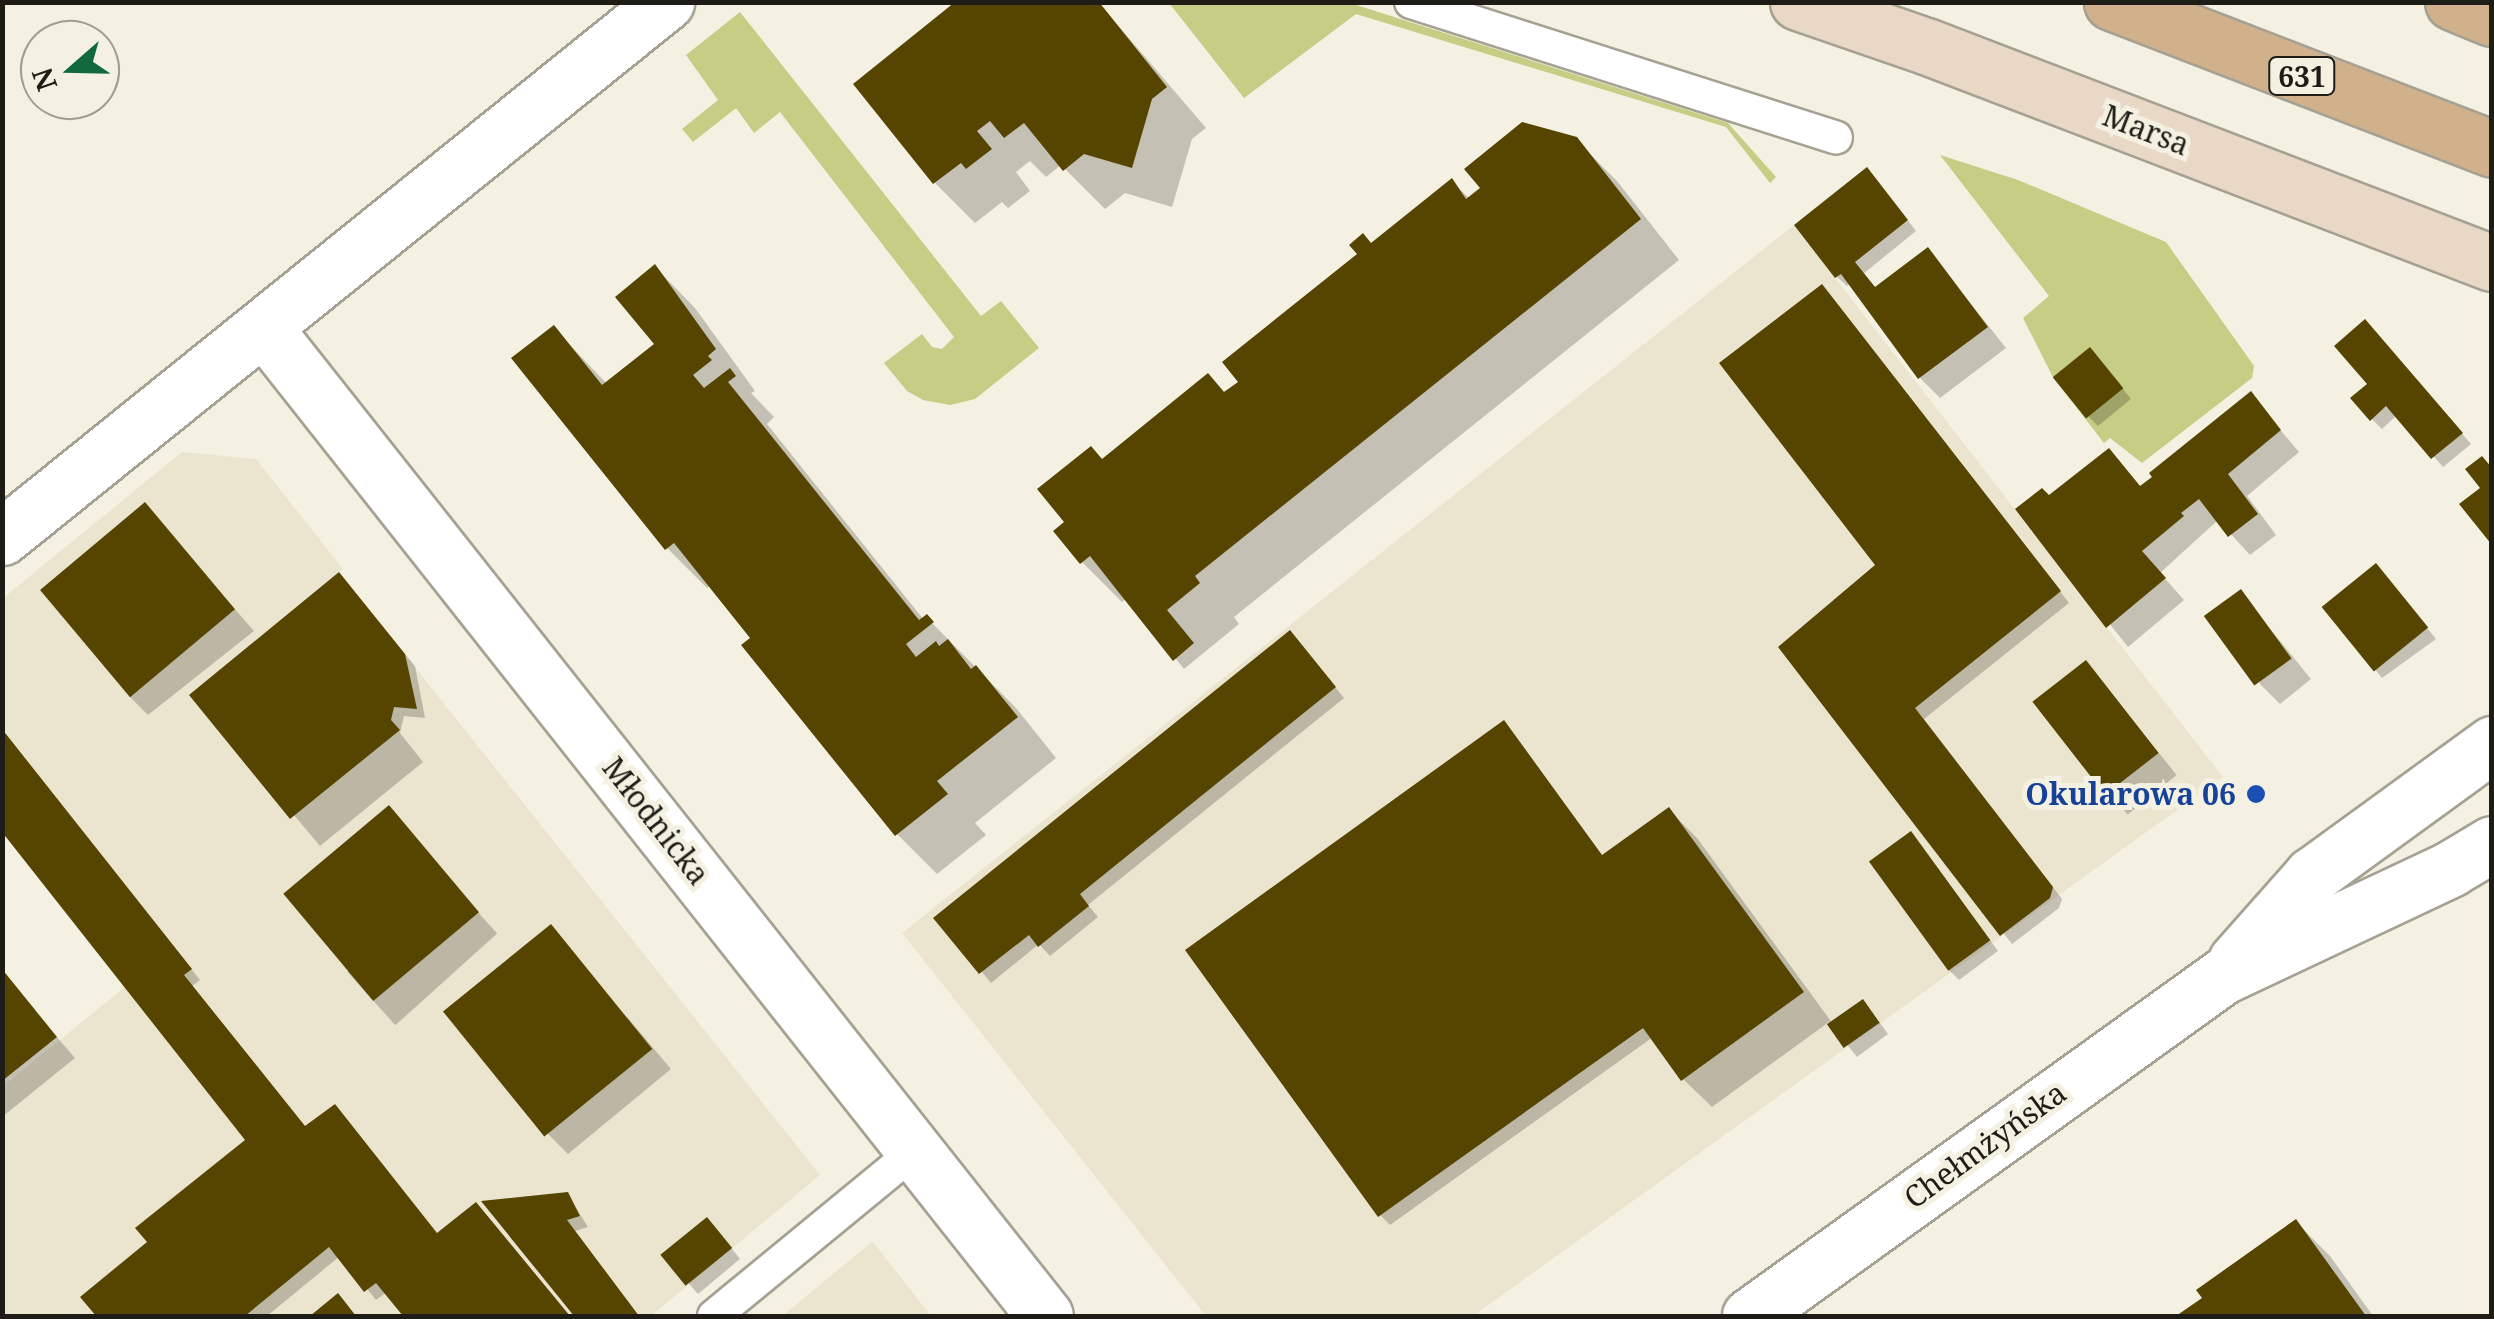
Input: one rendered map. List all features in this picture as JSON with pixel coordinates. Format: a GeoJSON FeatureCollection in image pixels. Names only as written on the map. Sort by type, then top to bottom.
{"type":"FeatureCollection","features":[{"type":"Feature","properties":{"kind":"main road","name":"Marsa"},"geometry":{"type":"LineString","coordinates":[[1798,2],[1926,46],[2492,262]]}},
{"type":"Feature","properties":{"kind":"main road","name":"631"},"geometry":{"type":"LineString","coordinates":[[2112,2],[2492,149]]}},
{"type":"Feature","properties":{"kind":"main road"},"geometry":{"type":"LineString","coordinates":[[2452,2],[2492,18]]}},
{"type":"Feature","properties":{"kind":"street"},"geometry":{"type":"LineString","coordinates":[[2,536],[666,2]]}},
{"type":"Feature","properties":{"kind":"street","name":"Młodnicka"},"geometry":{"type":"LineString","coordinates":[[264,328],[1045,1316]]}},
{"type":"Feature","properties":{"kind":"street","name":"Chełmżyńska"},"geometry":{"type":"LineString","coordinates":[[2223,976],[2312,875],[2492,744]]}},
{"type":"Feature","properties":{"kind":"street","name":"Chełmżyńska"},"geometry":{"type":"LineString","coordinates":[[1750,1316],[2223,976],[2450,868],[2492,844]]}},
{"type":"Feature","properties":{"kind":"lane"},"geometry":{"type":"LineString","coordinates":[[1411,2],[1836,138]]}},
{"type":"Feature","properties":{"kind":"lane"},"geometry":{"type":"LineString","coordinates":[[714,1316],[916,1150]]}},
{"type":"Feature","properties":{"kind":"shaded area"},"geometry":{"type":"Polygon","coordinates":[[[1794,225],[2223,777],[1473,1316],[1206,1316],[902,933],[1794,225]]]}},
{"type":"Feature","properties":{"kind":"shaded area"},"geometry":{"type":"Polygon","coordinates":[[[182,452],[256,459],[343,569],[339,572],[820,1175],[651,1316],[3,1316],[3,1086],[125,987],[3,832],[3,598],[182,452]]]}},
{"type":"Feature","properties":{"kind":"shaded area"},"geometry":{"type":"Polygon","coordinates":[[[872,1242],[931,1316],[782,1316],[872,1242]]]}},
{"type":"Feature","properties":{"kind":"green space"},"geometry":{"type":"Polygon","coordinates":[[[1169,3],[1350,3],[1728,123],[1776,177],[1770,183],[1726,127],[1356,14],[1244,98],[1169,3]]]}},
{"type":"Feature","properties":{"kind":"green space"},"geometry":{"type":"Polygon","coordinates":[[[740,12],[981,316],[1001,301],[1039,348],[975,399],[950,405],[923,400],[907,391],[884,363],[922,334],[932,347],[942,349],[954,337],[780,112],[754,133],[736,108],[693,142],[682,129],[718,100],[686,55],[740,12]]]}},
{"type":"Feature","properties":{"kind":"green space"},"geometry":{"type":"Polygon","coordinates":[[[1940,155],[2018,180],[2166,242],[2254,366],[2252,378],[2142,463],[2110,438],[2104,443],[2053,377],[2023,318],[2049,296],[1940,155]]]}},
{"type":"Feature","properties":{"kind":"building"},"geometry":{"type":"Polygon","coordinates":[[[955,2],[1099,2],[1167,87],[1152,99],[1132,168],[1084,154],[1063,171],[1024,123],[1004,138],[990,121],[977,131],[992,149],[966,169],[961,163],[933,184],[853,84],[955,2]]]}},
{"type":"Feature","properties":{"kind":"building"},"geometry":{"type":"Polygon","coordinates":[[[1522,122],[1577,137],[1641,219],[1195,576],[1200,583],[1167,610],[1194,643],[1173,661],[1090,556],[1080,564],[1053,531],[1064,522],[1037,489],[1091,446],[1102,459],[1208,373],[1224,392],[1238,382],[1222,362],[1357,254],[1349,245],[1363,233],[1371,243],[1452,178],[1466,199],[1480,188],[1464,169],[1522,122]]]}},
{"type":"Feature","properties":{"kind":"building"},"geometry":{"type":"Polygon","coordinates":[[[1867,167],[1908,220],[1855,262],[1875,287],[1928,247],[1988,327],[1918,379],[1841,274],[1835,278],[1794,225],[1867,167]]]}},
{"type":"Feature","properties":{"kind":"building"},"geometry":{"type":"Polygon","coordinates":[[[655,264],[716,349],[708,356],[712,360],[693,375],[704,388],[730,368],[736,376],[728,382],[919,620],[927,614],[934,622],[906,644],[916,657],[936,641],[939,646],[948,639],[971,669],[976,665],[1018,717],[937,781],[948,794],[895,836],[741,645],[750,638],[674,543],[665,550],[511,358],[554,325],[602,385],[654,344],[615,297],[655,264]]]}},
{"type":"Feature","properties":{"kind":"building"},"geometry":{"type":"Polygon","coordinates":[[[1822,284],[2061,591],[1915,708],[2053,887],[2050,898],[2000,936],[1778,647],[1875,565],[1719,363],[1822,284]]]}},
{"type":"Feature","properties":{"kind":"building"},"geometry":{"type":"Polygon","coordinates":[[[2365,319],[2463,433],[2431,459],[2386,406],[2370,421],[2350,398],[2367,384],[2334,346],[2365,319]]]}},
{"type":"Feature","properties":{"kind":"building"},"geometry":{"type":"Polygon","coordinates":[[[2090,347],[2123,388],[2086,418],[2053,377],[2090,347]]]}},
{"type":"Feature","properties":{"kind":"building"},"geometry":{"type":"Polygon","coordinates":[[[2251,391],[2281,430],[2228,474],[2258,514],[2228,537],[2199,499],[2142,551],[2166,578],[2106,628],[2015,509],[2042,488],[2049,495],[2109,448],[2140,486],[2152,477],[2149,473],[2251,391]]]}},
{"type":"Feature","properties":{"kind":"building"},"geometry":{"type":"Polygon","coordinates":[[[2482,456],[2492,468],[2492,545],[2459,504],[2480,488],[2465,469],[2482,456]]]}},
{"type":"Feature","properties":{"kind":"building"},"geometry":{"type":"Polygon","coordinates":[[[145,502],[235,609],[130,697],[40,590],[145,502]]]}},
{"type":"Feature","properties":{"kind":"building"},"geometry":{"type":"Polygon","coordinates":[[[2376,563],[2428,628],[2374,672],[2322,607],[2376,563]]]}},
{"type":"Feature","properties":{"kind":"building"},"geometry":{"type":"Polygon","coordinates":[[[339,572],[405,654],[417,709],[394,707],[391,720],[400,730],[290,819],[189,695],[339,572]]]}},
{"type":"Feature","properties":{"kind":"building"},"geometry":{"type":"Polygon","coordinates":[[[2241,589],[2292,659],[2254,686],[2204,616],[2241,589]]]}},
{"type":"Feature","properties":{"kind":"building"},"geometry":{"type":"Polygon","coordinates":[[[1290,630],[1336,687],[1080,894],[1089,906],[1038,947],[1029,935],[979,974],[933,918],[1290,630]]]}},
{"type":"Feature","properties":{"kind":"building"},"geometry":{"type":"Polygon","coordinates":[[[2086,660],[2159,753],[2105,795],[2032,702],[2086,660]]]}},
{"type":"Feature","properties":{"kind":"building"},"geometry":{"type":"Polygon","coordinates":[[[1504,720],[1602,855],[1669,807],[1804,992],[1681,1081],[1643,1028],[1378,1217],[1185,950],[1504,720]]]}},
{"type":"Feature","properties":{"kind":"building"},"geometry":{"type":"Polygon","coordinates":[[[2,729],[192,969],[184,975],[305,1126],[335,1104],[437,1233],[476,1202],[570,1316],[403,1316],[376,1283],[364,1292],[329,1247],[245,1316],[96,1316],[80,1297],[147,1242],[135,1228],[245,1140],[2,832],[2,729]]]}},
{"type":"Feature","properties":{"kind":"building"},"geometry":{"type":"Polygon","coordinates":[[[389,805],[479,912],[373,1001],[283,894],[389,805]]]}},
{"type":"Feature","properties":{"kind":"building"},"geometry":{"type":"Polygon","coordinates":[[[1911,831],[1990,940],[1948,971],[1869,862],[1911,831]]]}},
{"type":"Feature","properties":{"kind":"building"},"geometry":{"type":"Polygon","coordinates":[[[551,924],[652,1049],[544,1137],[443,1011],[551,924]]]}},
{"type":"Feature","properties":{"kind":"building"},"geometry":{"type":"Polygon","coordinates":[[[2,969],[57,1037],[2,1081],[2,969]]]}},
{"type":"Feature","properties":{"kind":"building"},"geometry":{"type":"Polygon","coordinates":[[[1863,999],[1880,1023],[1844,1048],[1827,1024],[1863,999]]]}},
{"type":"Feature","properties":{"kind":"building"},"geometry":{"type":"Polygon","coordinates":[[[568,1192],[580,1216],[567,1220],[639,1316],[574,1316],[481,1201],[568,1192]]]}},
{"type":"Feature","properties":{"kind":"building"},"geometry":{"type":"Polygon","coordinates":[[[707,1217],[732,1248],[686,1286],[660,1255],[707,1217]]]}},
{"type":"Feature","properties":{"kind":"building"},"geometry":{"type":"Polygon","coordinates":[[[2296,1219],[2366,1316],[2176,1316],[2202,1298],[2196,1290],[2296,1219]]]}},
{"type":"Feature","properties":{"kind":"building"},"geometry":{"type":"Polygon","coordinates":[[[338,1293],[356,1316],[310,1316],[338,1293]]]}},
{"type":"Feature","properties":{"kind":"place","name":"Okularowa 06"},"geometry":{"type":"Point","coordinates":[2256,794]}}]}
